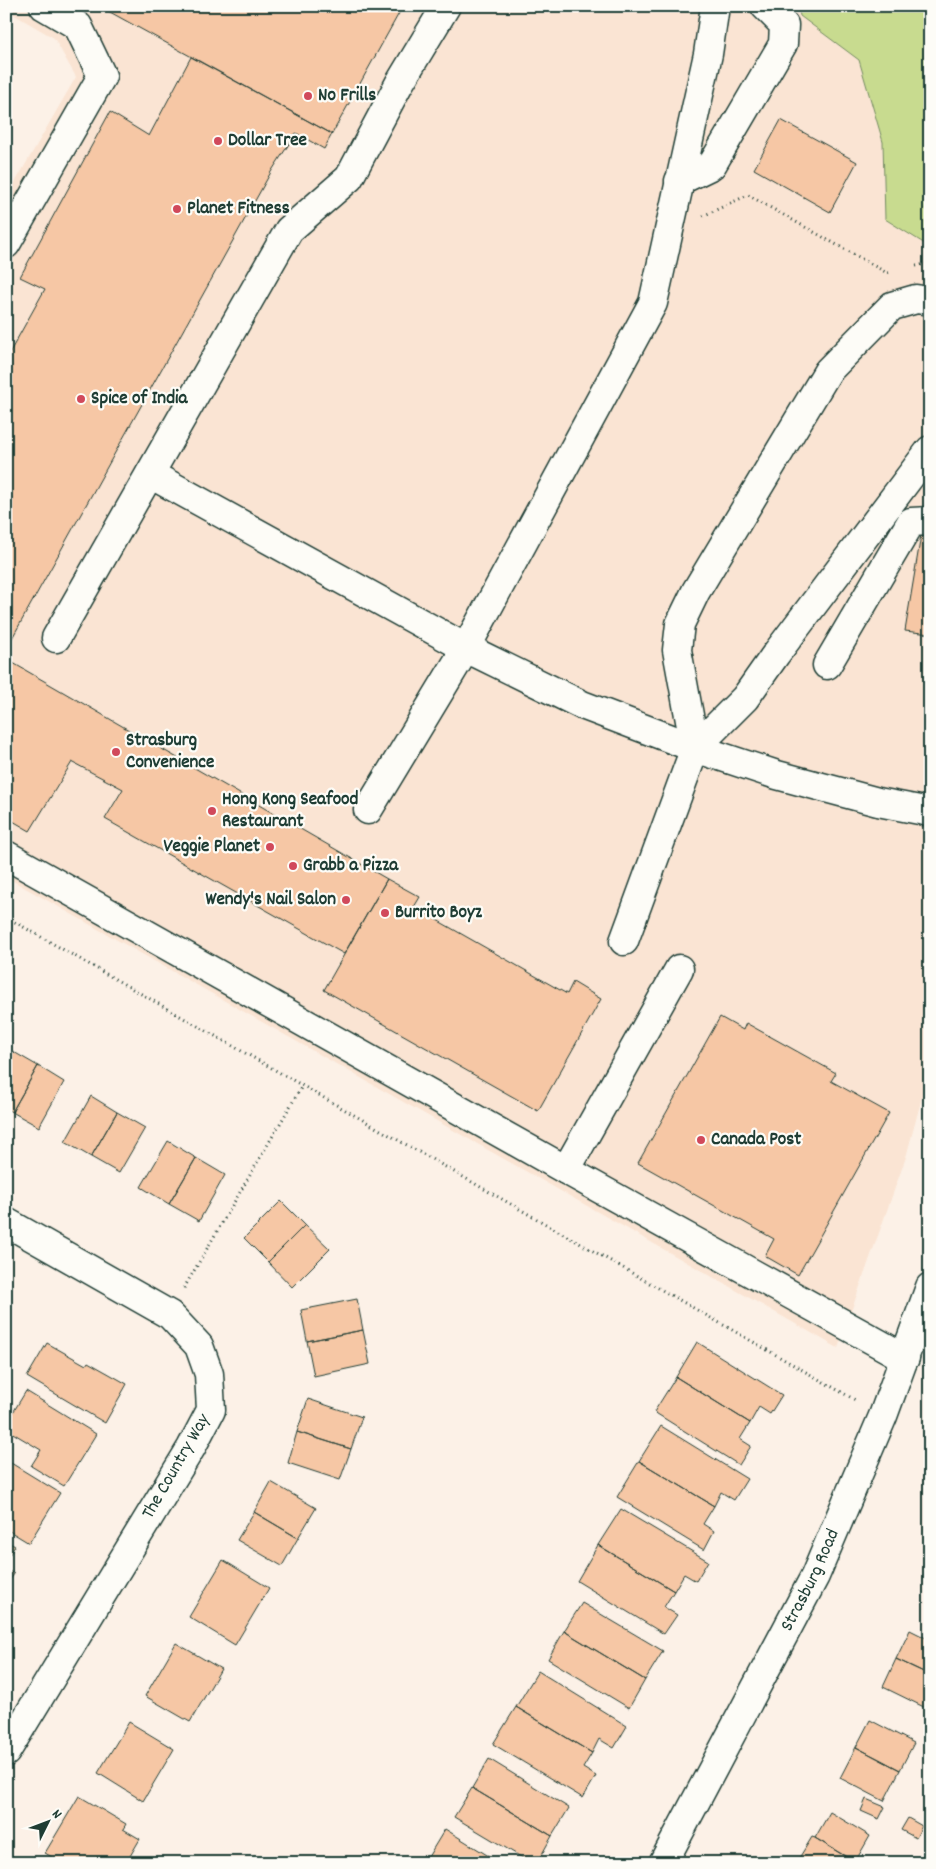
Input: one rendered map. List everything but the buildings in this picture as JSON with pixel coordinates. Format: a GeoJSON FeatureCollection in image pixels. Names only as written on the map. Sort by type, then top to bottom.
{"type":"FeatureCollection","features":[{"type":"Feature","properties":{"kind":"street"},"geometry":{"type":"LineString","coordinates":[[6,244],[102,76],[78,26],[44,6]]}},
{"type":"Feature","properties":{"kind":"street"},"geometry":{"type":"LineString","coordinates":[[56,638],[289,230],[349,178],[399,84],[446,6]]}},
{"type":"Feature","properties":{"kind":"street"},"geometry":{"type":"LineString","coordinates":[[368,810],[466,648],[654,303],[708,54],[715,6]]}},
{"type":"Feature","properties":{"kind":"street"},"geometry":{"type":"LineString","coordinates":[[680,181],[712,166],[783,44],[784,25],[765,6]]}},
{"type":"Feature","properties":{"kind":"street"},"geometry":{"type":"LineString","coordinates":[[695,748],[678,650],[680,624],[696,591],[828,371],[892,306],[916,299],[930,301]]}},
{"type":"Feature","properties":{"kind":"street"},"geometry":{"type":"LineString","coordinates":[[624,941],[695,748],[745,698],[930,450]]}},
{"type":"Feature","properties":{"kind":"street"},"geometry":{"type":"LineString","coordinates":[[150,474],[466,648],[582,705],[695,748],[805,782],[878,802],[930,812]]}},
{"type":"Feature","properties":{"kind":"street"},"geometry":{"type":"LineString","coordinates":[[827,665],[911,522],[930,521]]}},
{"type":"Feature","properties":{"kind":"street"},"geometry":{"type":"LineString","coordinates":[[6,855],[905,1358]]}},
{"type":"Feature","properties":{"kind":"street"},"geometry":{"type":"LineString","coordinates":[[566,1170],[680,969]]}},
{"type":"Feature","properties":{"kind":"street","name":"The Country Way"},"geometry":{"type":"LineString","coordinates":[[6,1222],[170,1314],[199,1346],[209,1374],[210,1410],[190,1448],[6,1752]]}},
{"type":"Feature","properties":{"kind":"street","name":"Strasburg Road"},"geometry":{"type":"LineString","coordinates":[[663,1863],[815,1576],[883,1416],[930,1287]]}},
{"type":"Feature","properties":{"kind":"path"},"geometry":{"type":"LineString","coordinates":[[700,218],[748,196],[887,273],[896,271]]}},
{"type":"Feature","properties":{"kind":"path"},"geometry":{"type":"LineString","coordinates":[[913,267],[930,263]]}},
{"type":"Feature","properties":{"kind":"path"},"geometry":{"type":"LineString","coordinates":[[6,917],[883,1416]]}},
{"type":"Feature","properties":{"kind":"path"},"geometry":{"type":"LineString","coordinates":[[170,1314],[193,1271],[302,1086]]}},
{"type":"Feature","properties":{"kind":"shaded area"},"geometry":{"type":"Polygon","coordinates":[[[6,6],[818,6],[910,76],[930,230],[930,1067],[906,1157],[838,1348],[6,877],[6,198],[76,77],[54,38],[6,10],[6,6]]]}},
{"type":"Feature","properties":{"kind":"green space"},"geometry":{"type":"Polygon","coordinates":[[[798,6],[930,6],[930,247],[885,219],[883,142],[859,60],[800,16],[798,6]]]}},
{"type":"Feature","properties":{"kind":"place","name":"No Frills"},"geometry":{"type":"Point","coordinates":[308,96]}},
{"type":"Feature","properties":{"kind":"place","name":"Dollar Tree"},"geometry":{"type":"Point","coordinates":[218,141]}},
{"type":"Feature","properties":{"kind":"place","name":"Planet Fitness"},"geometry":{"type":"Point","coordinates":[177,209]}},
{"type":"Feature","properties":{"kind":"place","name":"Spice of India"},"geometry":{"type":"Point","coordinates":[81,399]}},
{"type":"Feature","properties":{"kind":"place","name":"Strasburg Convenience"},"geometry":{"type":"Point","coordinates":[116,752]}},
{"type":"Feature","properties":{"kind":"place","name":"Hong Kong Seafood Restaurant"},"geometry":{"type":"Point","coordinates":[212,811]}},
{"type":"Feature","properties":{"kind":"place","name":"Veggie Planet"},"geometry":{"type":"Point","coordinates":[270,847]}},
{"type":"Feature","properties":{"kind":"place","name":"Grabb a Pizza"},"geometry":{"type":"Point","coordinates":[293,866]}},
{"type":"Feature","properties":{"kind":"place","name":"Wendy's Nail Salon"},"geometry":{"type":"Point","coordinates":[346,900]}},
{"type":"Feature","properties":{"kind":"place","name":"Burrito Boyz"},"geometry":{"type":"Point","coordinates":[385,913]}},
{"type":"Feature","properties":{"kind":"place","name":"Canada Post"},"geometry":{"type":"Point","coordinates":[701,1140]}}]}
